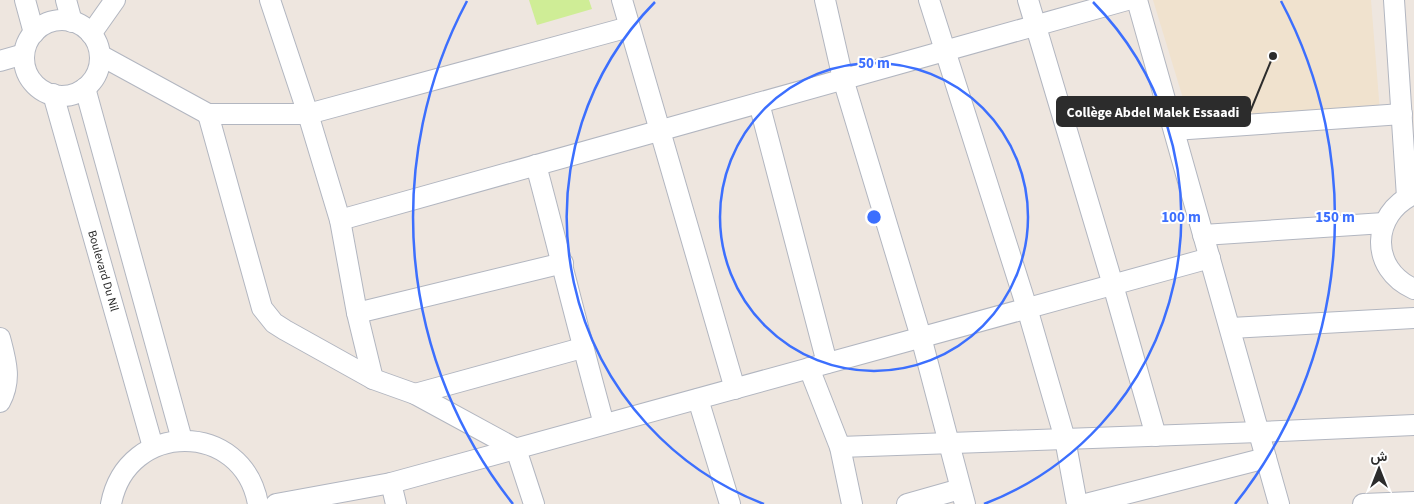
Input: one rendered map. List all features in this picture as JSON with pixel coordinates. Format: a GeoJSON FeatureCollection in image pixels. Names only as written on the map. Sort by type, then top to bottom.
{"type":"FeatureCollection","features":[{"type":"Feature","properties":{"kind":"street"},"geometry":{"type":"LineString","coordinates":[[25,0],[34,33]]}},
{"type":"Feature","properties":{"kind":"street"},"geometry":{"type":"LineString","coordinates":[[66,0],[72,22]]}},
{"type":"Feature","properties":{"kind":"street"},"geometry":{"type":"LineString","coordinates":[[91,34],[116,0]]}},
{"type":"Feature","properties":{"kind":"street"},"geometry":{"type":"LineString","coordinates":[[270,0],[308,114],[340,220],[357,313],[373,379]]}},
{"type":"Feature","properties":{"kind":"street"},"geometry":{"type":"LineString","coordinates":[[622,0],[735,389]]}},
{"type":"Feature","properties":{"kind":"street"},"geometry":{"type":"LineString","coordinates":[[825,0],[843,79],[921,337],[963,497],[907,504]]}},
{"type":"Feature","properties":{"kind":"street"},"geometry":{"type":"LineString","coordinates":[[929,0],[1027,308],[1065,439],[1077,504]]}},
{"type":"Feature","properties":{"kind":"street"},"geometry":{"type":"LineString","coordinates":[[1028,0],[1156,436]]}},
{"type":"Feature","properties":{"kind":"street"},"geometry":{"type":"LineString","coordinates":[[340,220],[1127,0]]}},
{"type":"Feature","properties":{"kind":"street"},"geometry":{"type":"LineString","coordinates":[[1137,0],[1279,504]]}},
{"type":"Feature","properties":{"kind":"street"},"geometry":{"type":"LineString","coordinates":[[1394,0],[1402,114],[1411,196],[1396,206],[1387,217],[1381,245],[1386,265],[1395,277],[1414,289]]}},
{"type":"Feature","properties":{"kind":"street"},"geometry":{"type":"LineString","coordinates":[[61,20],[72,22],[83,27],[91,34],[97,44],[100,54],[98,71],[85,88],[72,94],[52,94],[37,86],[30,77],[24,61],[24,54],[34,33],[44,25],[61,20]]}},
{"type":"Feature","properties":{"kind":"street"},"geometry":{"type":"LineString","coordinates":[[100,54],[208,114],[308,114],[629,27]]}},
{"type":"Feature","properties":{"kind":"street"},"geometry":{"type":"LineString","coordinates":[[0,61],[24,54]]}},
{"type":"Feature","properties":{"kind":"street"},"geometry":{"type":"LineString","coordinates":[[85,88],[182,440]]}},
{"type":"Feature","properties":{"kind":"street","name":"Boulevard Du Nil"},"geometry":{"type":"LineString","coordinates":[[52,94],[153,447]]}},
{"type":"Feature","properties":{"kind":"street"},"geometry":{"type":"LineString","coordinates":[[759,103],[818,366],[840,447],[852,504]]}},
{"type":"Feature","properties":{"kind":"street"},"geometry":{"type":"LineString","coordinates":[[208,114],[262,308],[274,323],[373,379],[415,394],[516,449],[534,504]]}},
{"type":"Feature","properties":{"kind":"street"},"geometry":{"type":"LineString","coordinates":[[1174,130],[1402,114]]}},
{"type":"Feature","properties":{"kind":"street"},"geometry":{"type":"LineString","coordinates":[[536,165],[582,348],[604,424]]}},
{"type":"Feature","properties":{"kind":"street"},"geometry":{"type":"LineString","coordinates":[[1204,235],[1384,224]]}},
{"type":"Feature","properties":{"kind":"street"},"geometry":{"type":"LineString","coordinates":[[276,504],[391,483],[1210,258]]}},
{"type":"Feature","properties":{"kind":"street"},"geometry":{"type":"LineString","coordinates":[[357,313],[562,263]]}},
{"type":"Feature","properties":{"kind":"street"},"geometry":{"type":"LineString","coordinates":[[1230,328],[1414,318]]}},
{"type":"Feature","properties":{"kind":"street"},"geometry":{"type":"LineString","coordinates":[[0,338],[6,360],[8,379],[0,402]]}},
{"type":"Feature","properties":{"kind":"street"},"geometry":{"type":"LineString","coordinates":[[415,394],[582,348]]}},
{"type":"Feature","properties":{"kind":"street"},"geometry":{"type":"LineString","coordinates":[[698,399],[724,502]]}},
{"type":"Feature","properties":{"kind":"street"},"geometry":{"type":"LineString","coordinates":[[840,447],[1414,425]]}},
{"type":"Feature","properties":{"kind":"street"},"geometry":{"type":"LineString","coordinates":[[111,504],[115,488],[122,474],[136,458],[153,447],[167,442],[182,440],[203,443],[223,451],[231,457],[239,464],[253,484],[258,504]]}},
{"type":"Feature","properties":{"kind":"street"},"geometry":{"type":"LineString","coordinates":[[1086,504],[1266,458]]}},
{"type":"Feature","properties":{"kind":"street"},"geometry":{"type":"LineString","coordinates":[[391,483],[396,504]]}},
{"type":"Feature","properties":{"kind":"street"},"geometry":{"type":"LineString","coordinates":[[1362,504],[1414,502]]}},
{"type":"Feature","properties":{"kind":"shaded area"},"geometry":{"type":"Polygon","coordinates":[[[1153,0],[1371,0],[1380,112],[1189,118],[1153,0]]]}},
{"type":"Feature","properties":{"kind":"green space"},"geometry":{"type":"Polygon","coordinates":[[[529,0],[589,0],[592,9],[537,25],[529,0]]]}},
{"type":"Feature","properties":{"kind":"place","name":"Collège Abdel Malek Essaadi"},"geometry":{"type":"Point","coordinates":[1273,56]}}]}
